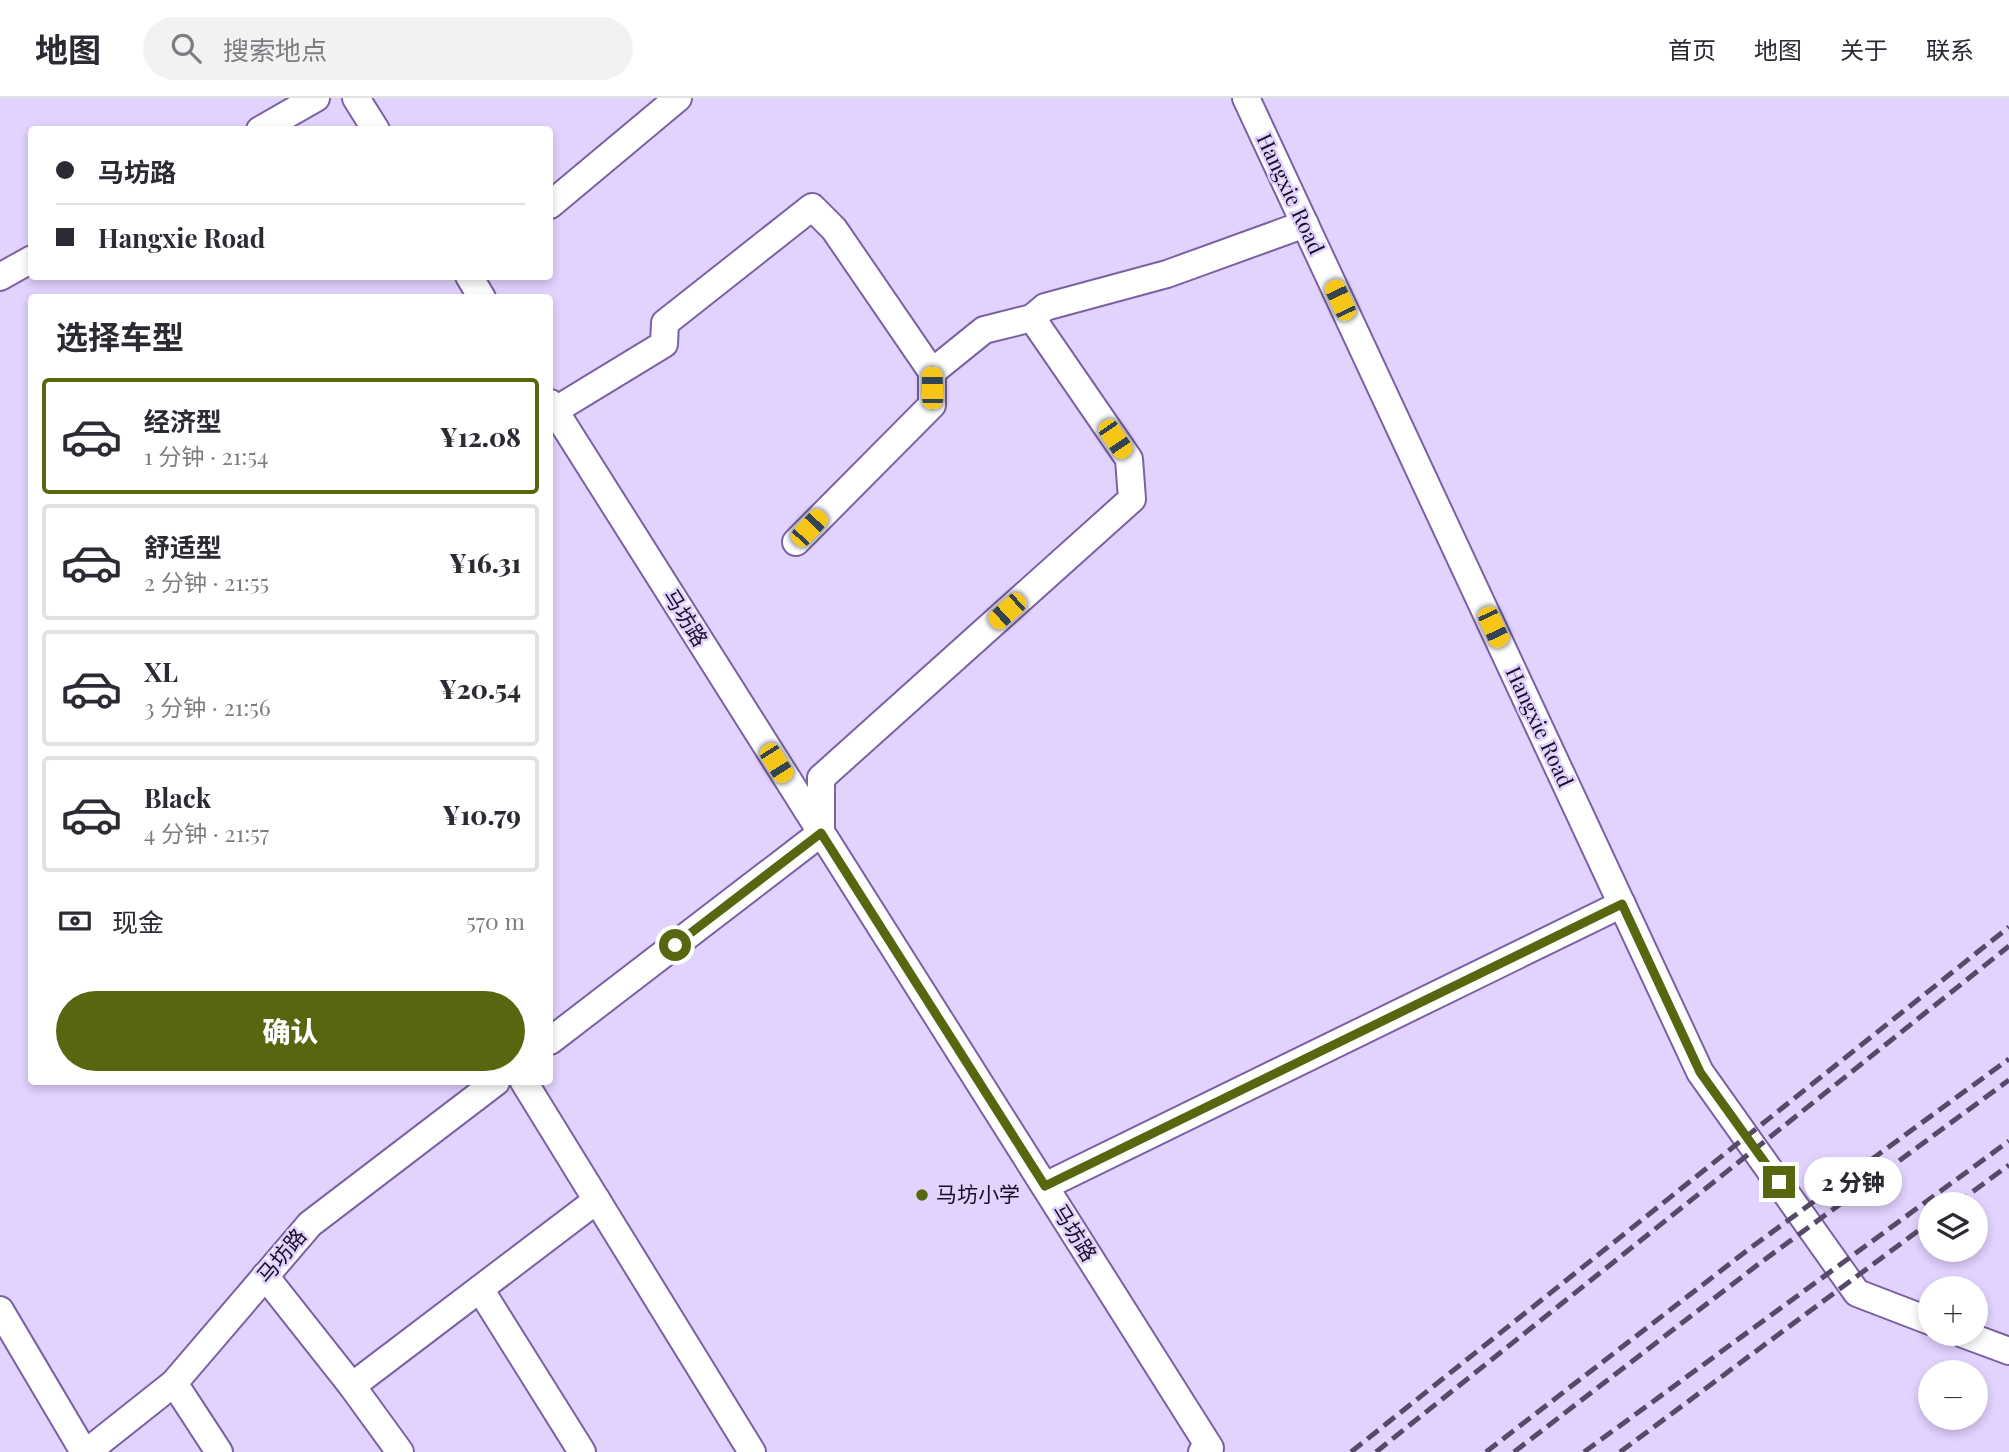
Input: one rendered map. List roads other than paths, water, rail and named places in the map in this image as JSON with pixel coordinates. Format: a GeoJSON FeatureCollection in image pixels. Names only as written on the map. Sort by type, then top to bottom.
{"type":"FeatureCollection","features":[{"type":"Feature","properties":{"kind":"street"},"geometry":{"type":"LineString","coordinates":[[267,126],[316,98]]}},
{"type":"Feature","properties":{"kind":"street"},"geometry":{"type":"LineString","coordinates":[[356,98],[374,126]]}},
{"type":"Feature","properties":{"kind":"street"},"geometry":{"type":"LineString","coordinates":[[553,202],[678,98]]}},
{"type":"Feature","properties":{"kind":"street","name":"Hangxie Road"},"geometry":{"type":"LineString","coordinates":[[1245,98],[1700,1072],[1857,1293],[1918,1316]]}},
{"type":"Feature","properties":{"kind":"street"},"geometry":{"type":"LineString","coordinates":[[553,406],[664,344],[665,323],[812,208],[834,229],[932,372],[932,405],[796,542]]}},
{"type":"Feature","properties":{"kind":"street"},"geometry":{"type":"LineString","coordinates":[[932,372],[984,330],[1032,318],[1045,307],[1167,274],[1305,224]]}},
{"type":"Feature","properties":{"kind":"street"},"geometry":{"type":"LineString","coordinates":[[0,277],[28,261]]}},
{"type":"Feature","properties":{"kind":"street"},"geometry":{"type":"LineString","coordinates":[[553,1039],[821,833],[821,778],[1132,499],[1129,459],[1032,318]]}},
{"type":"Feature","properties":{"kind":"street","name":"马坊路"},"geometry":{"type":"LineString","coordinates":[[553,409],[1210,1448],[1202,1452]]}},
{"type":"Feature","properties":{"kind":"street"},"geometry":{"type":"LineString","coordinates":[[1045,1186],[1622,904]]}},
{"type":"Feature","properties":{"kind":"street","name":"马坊路"},"geometry":{"type":"LineString","coordinates":[[0,1310],[86,1452],[174,1383],[310,1224],[492,1085]]}},
{"type":"Feature","properties":{"kind":"street"},"geometry":{"type":"LineString","coordinates":[[526,1085],[752,1452]]}},
{"type":"Feature","properties":{"kind":"street"},"geometry":{"type":"LineString","coordinates":[[352,1385],[597,1200]]}},
{"type":"Feature","properties":{"kind":"street"},"geometry":{"type":"LineString","coordinates":[[265,1276],[352,1385],[400,1452]]}},
{"type":"Feature","properties":{"kind":"street"},"geometry":{"type":"LineString","coordinates":[[480,1289],[582,1452]]}},
{"type":"Feature","properties":{"kind":"street"},"geometry":{"type":"LineString","coordinates":[[1988,1343],[2009,1351]]}},
{"type":"Feature","properties":{"kind":"street"},"geometry":{"type":"LineString","coordinates":[[174,1383],[219,1452]]}},
{"type":"Feature","properties":{"kind":"railway"},"geometry":{"type":"LineString","coordinates":[[1351,1452],[2009,927]]}},
{"type":"Feature","properties":{"kind":"railway"},"geometry":{"type":"LineString","coordinates":[[1376,1452],[2009,946]]}},
{"type":"Feature","properties":{"kind":"railway"},"geometry":{"type":"LineString","coordinates":[[1486,1452],[1749,1249],[2009,1059]]}},
{"type":"Feature","properties":{"kind":"railway"},"geometry":{"type":"LineString","coordinates":[[1514,1452],[1760,1263],[2009,1080]]}},
{"type":"Feature","properties":{"kind":"railway"},"geometry":{"type":"LineString","coordinates":[[1584,1452],[2009,1141]]}},
{"type":"Feature","properties":{"kind":"railway"},"geometry":{"type":"LineString","coordinates":[[1972,1192],[2009,1165]]}},
{"type":"Feature","properties":{"kind":"railway"},"geometry":{"type":"LineString","coordinates":[[1620,1452],[1918,1231]]}},
{"type":"Feature","properties":{"kind":"place","name":"马坊小学"},"geometry":{"type":"Point","coordinates":[922,1195]}}]}
